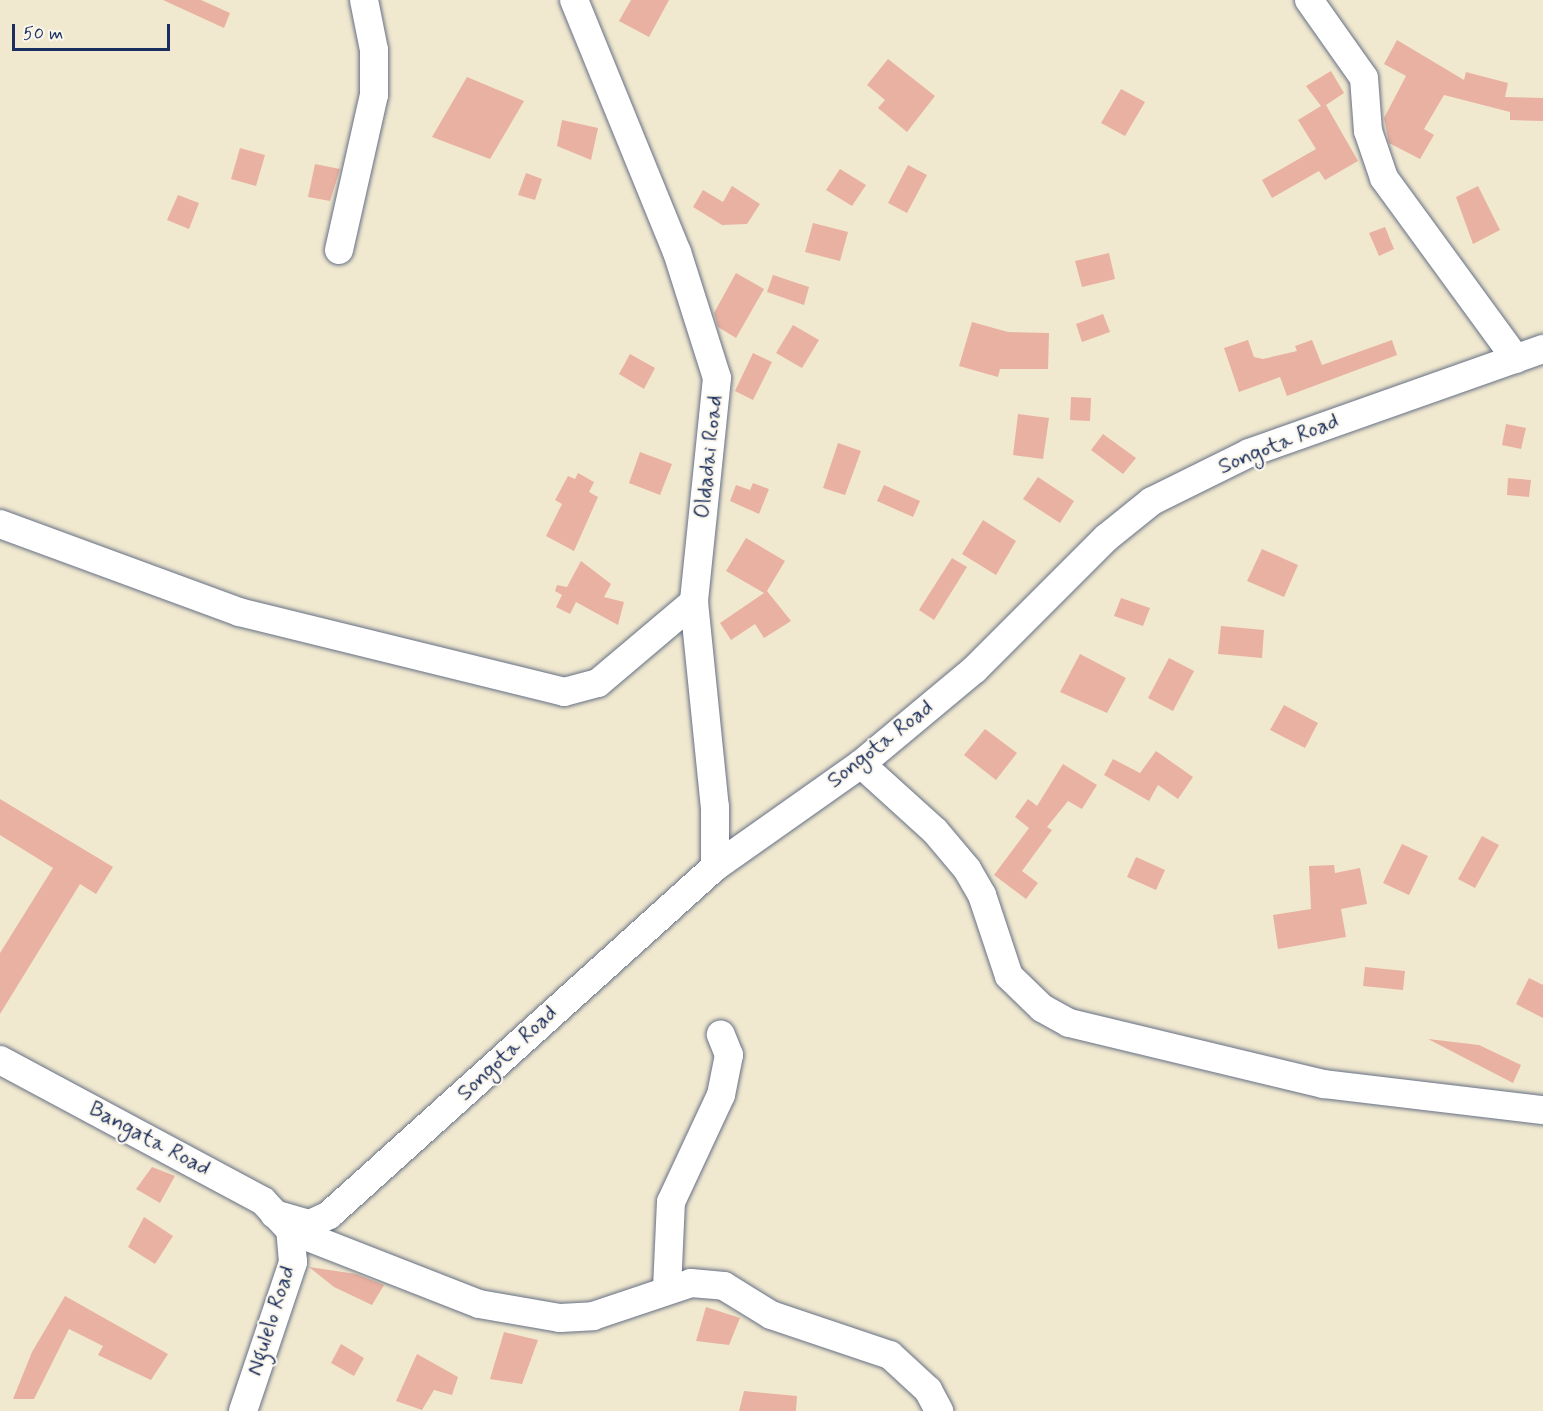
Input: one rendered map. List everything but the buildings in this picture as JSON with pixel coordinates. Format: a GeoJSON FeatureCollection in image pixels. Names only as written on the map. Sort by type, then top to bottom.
{"type":"FeatureCollection","features":[{"type":"Feature","properties":{"kind":"street"},"geometry":{"type":"LineString","coordinates":[[339,250],[374,95],[374,50],[364,0]]}},
{"type":"Feature","properties":{"kind":"street","name":"Oldadai Road"},"geometry":{"type":"LineString","coordinates":[[574,0],[676,252],[717,378],[694,602],[715,807],[715,867]]}},
{"type":"Feature","properties":{"kind":"street"},"geometry":{"type":"LineString","coordinates":[[1309,0],[1364,78],[1368,131],[1384,178],[1516,358]]}},
{"type":"Feature","properties":{"kind":"street","name":"Songota Road"},"geometry":{"type":"LineString","coordinates":[[282,1222],[310,1224],[329,1215],[715,867],[861,764],[975,669],[1106,538],[1152,501],[1249,453],[1543,349]]}},
{"type":"Feature","properties":{"kind":"street"},"geometry":{"type":"LineString","coordinates":[[0,524],[239,612],[564,692],[598,683],[694,602]]}},
{"type":"Feature","properties":{"kind":"street"},"geometry":{"type":"LineString","coordinates":[[861,764],[935,831],[967,869],[982,895],[1009,976],[1042,1008],[1069,1023],[1324,1083],[1543,1110]]}},
{"type":"Feature","properties":{"kind":"street"},"geometry":{"type":"LineString","coordinates":[[668,1289],[671,1202],[721,1095],[729,1055],[721,1035]]}},
{"type":"Feature","properties":{"kind":"street","name":"Bangata Road"},"geometry":{"type":"LineString","coordinates":[[0,1060],[262,1202],[282,1222]]}},
{"type":"Feature","properties":{"kind":"street"},"geometry":{"type":"LineString","coordinates":[[282,1222],[513,1312],[593,1316],[668,1289],[708,1282],[724,1286],[791,1324],[872,1346],[908,1368],[939,1411]]}},
{"type":"Feature","properties":{"kind":"street","name":"Ngulelo Road"},"geometry":{"type":"LineString","coordinates":[[243,1411],[290,1272],[282,1222]]}}]}
